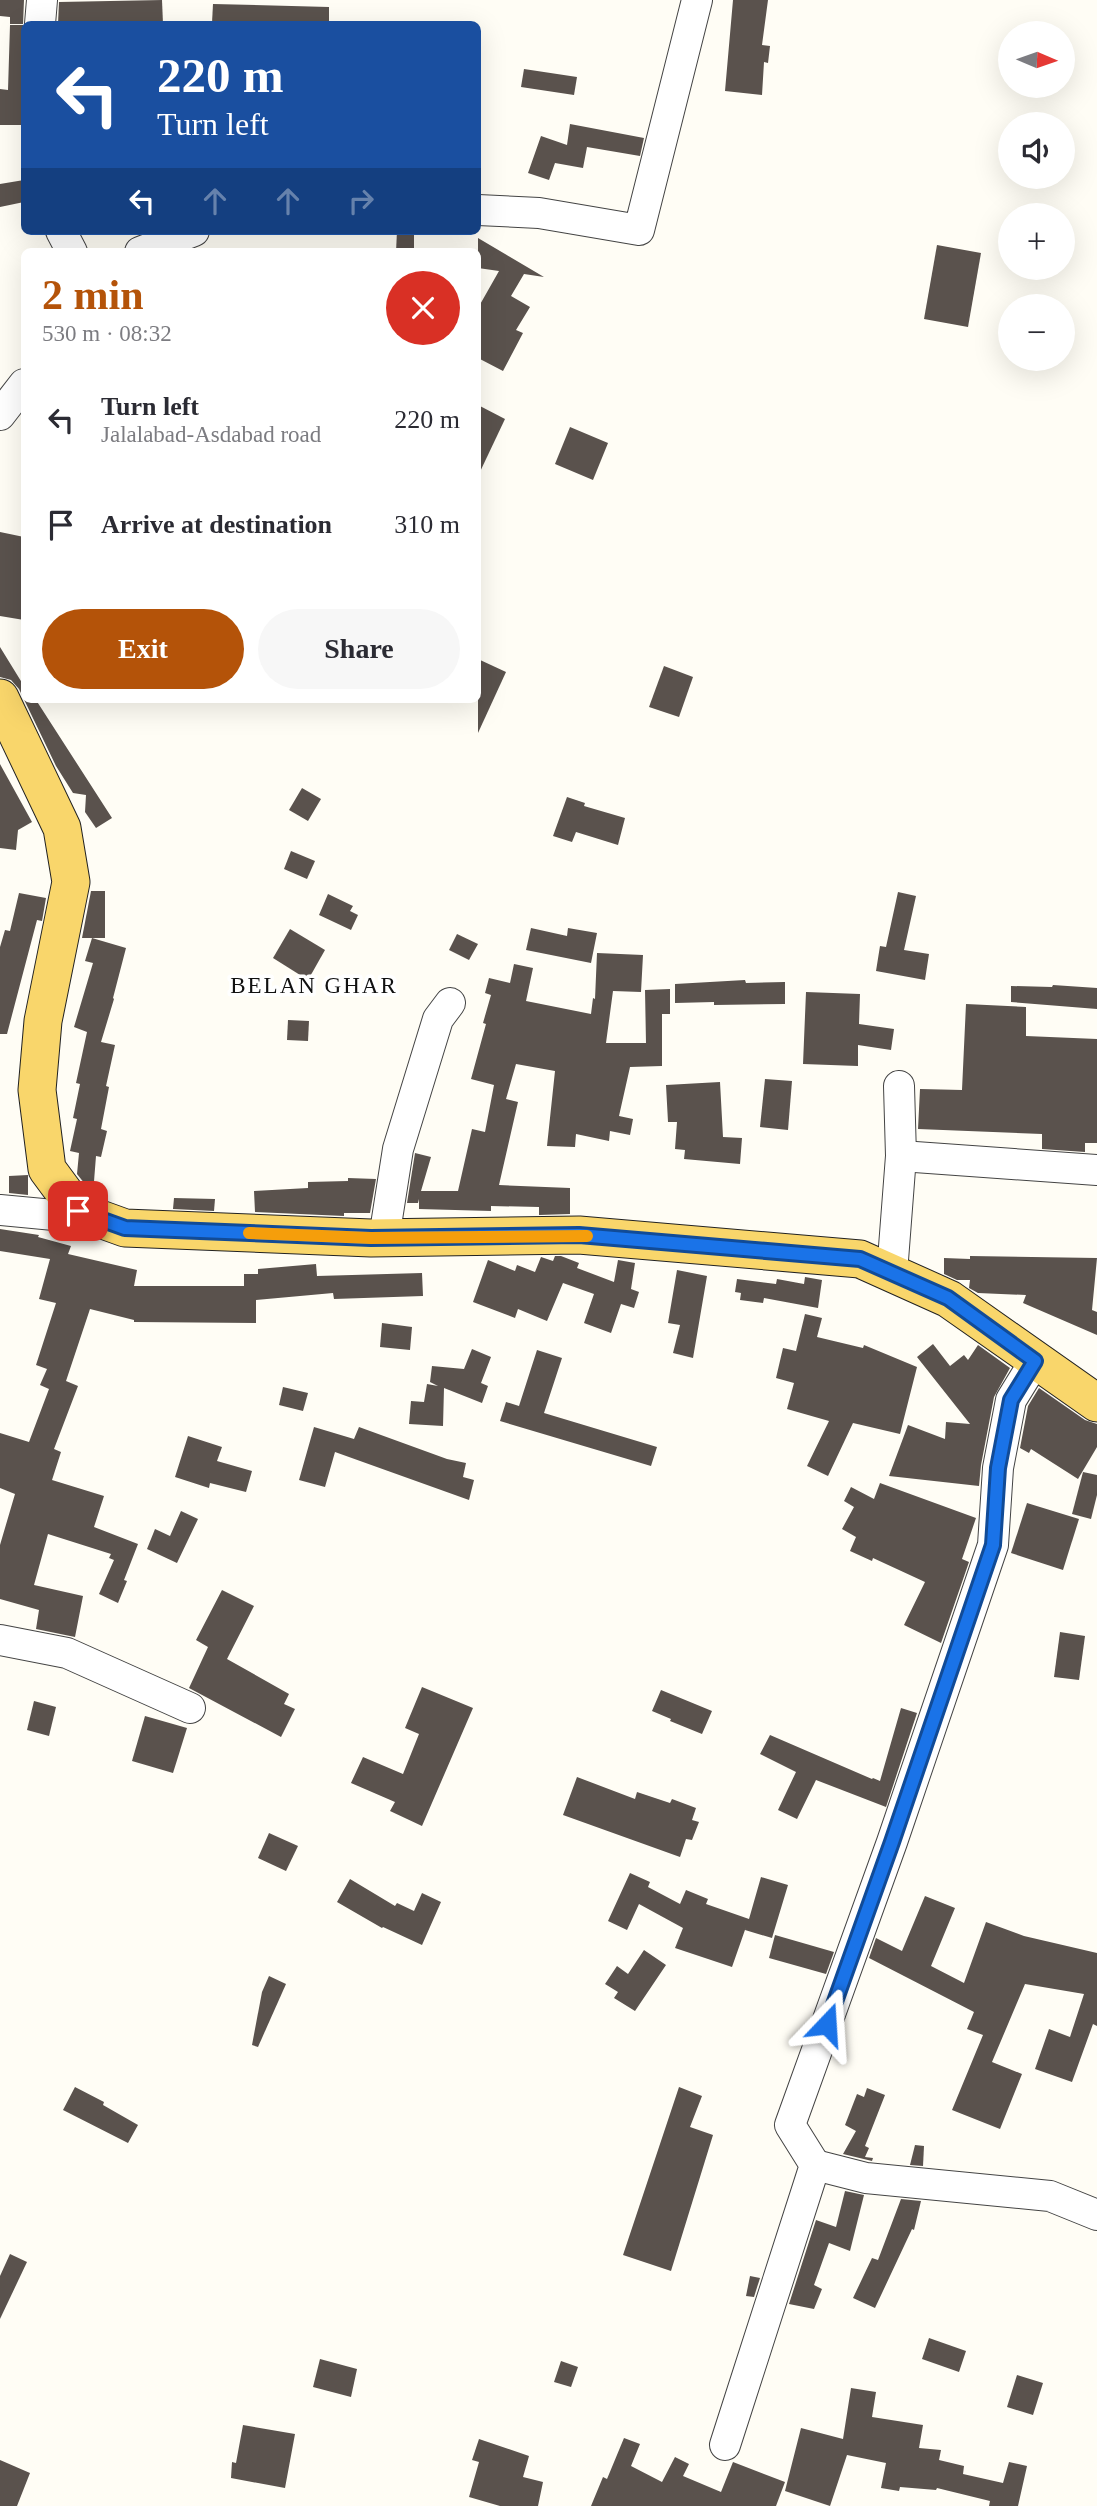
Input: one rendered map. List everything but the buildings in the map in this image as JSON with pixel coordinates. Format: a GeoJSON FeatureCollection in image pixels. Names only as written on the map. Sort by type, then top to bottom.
{"type":"FeatureCollection","features":[{"type":"Feature","properties":{"kind":"main road"},"geometry":{"type":"LineString","coordinates":[[0,698],[62,828],[71,882],[43,1021],[37,1090],[47,1168],[78,1211],[125,1228],[384,1238],[579,1235],[860,1259],[948,1298],[1097,1403]]}},
{"type":"Feature","properties":{"kind":"street"},"geometry":{"type":"LineString","coordinates":[[40,21],[42,0]]}},
{"type":"Feature","properties":{"kind":"street"},"geometry":{"type":"LineString","coordinates":[[481,210],[539,213],[639,230],[697,0]]}},
{"type":"Feature","properties":{"kind":"street"},"geometry":{"type":"LineString","coordinates":[[150,248],[184,235]]}},
{"type":"Feature","properties":{"kind":"street"},"geometry":{"type":"LineString","coordinates":[[0,415],[21,388]]}},
{"type":"Feature","properties":{"kind":"street"},"geometry":{"type":"LineString","coordinates":[[384,1238],[398,1149],[438,1019],[450,1003]]}},
{"type":"Feature","properties":{"kind":"street"},"geometry":{"type":"LineString","coordinates":[[892,1273],[901,1156],[899,1086]]}},
{"type":"Feature","properties":{"kind":"street"},"geometry":{"type":"LineString","coordinates":[[901,1156],[1097,1170]]}},
{"type":"Feature","properties":{"kind":"street"},"geometry":{"type":"LineString","coordinates":[[0,1210],[100,1219]]}},
{"type":"Feature","properties":{"kind":"street"},"geometry":{"type":"LineString","coordinates":[[1035,1361],[1011,1400],[998,1468],[993,1545],[892,1842],[789,2125],[815,2165],[866,2179],[1050,2196],[1097,2215]]}},
{"type":"Feature","properties":{"kind":"street"},"geometry":{"type":"LineString","coordinates":[[0,1640],[67,1653],[190,1708]]}},
{"type":"Feature","properties":{"kind":"street"},"geometry":{"type":"LineString","coordinates":[[726,2445],[815,2165]]}},
{"type":"Feature","properties":{"kind":"slow traffic"},"geometry":{"type":"LineString","coordinates":[[249,1233],[371,1238],[587,1236]]}},
{"type":"Feature","properties":{"kind":"district","name":"BELAN GHAR"},"geometry":{"type":"Point","coordinates":[314,985]}},
{"type":"Feature","properties":{"kind":"route"},"geometry":{"type":"LineString","coordinates":[[78,1211],[125,1228],[371,1238],[579,1235],[860,1259],[948,1298],[1035,1361],[1011,1400],[998,1468],[993,1545],[827,2024]]}}]}
